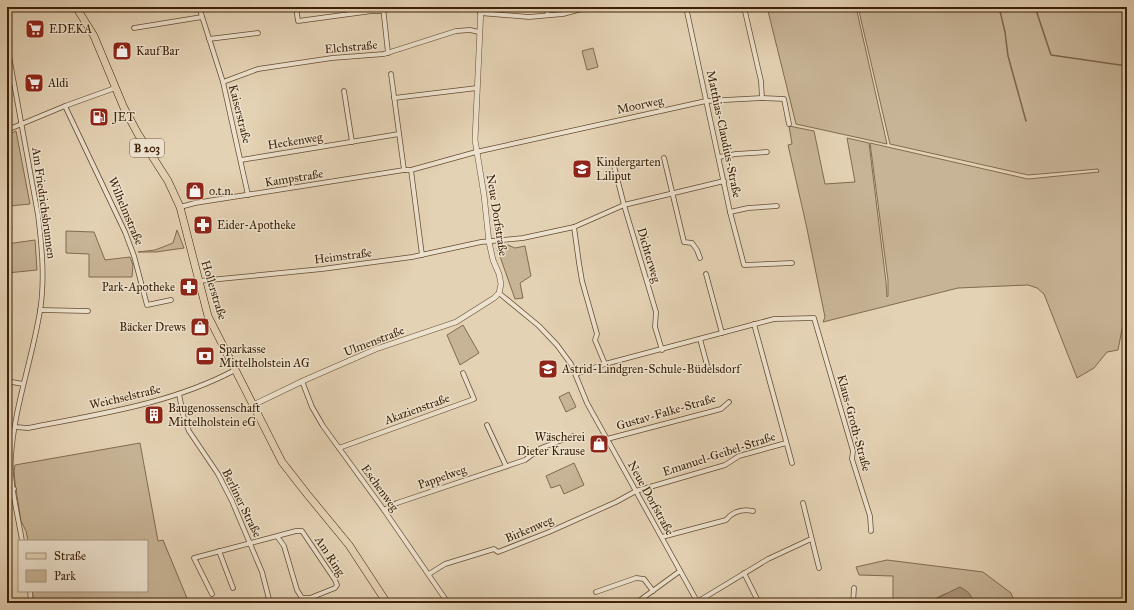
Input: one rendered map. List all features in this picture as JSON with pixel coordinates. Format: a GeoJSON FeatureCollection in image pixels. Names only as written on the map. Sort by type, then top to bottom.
{"type":"FeatureCollection","features":[{"type":"Feature","properties":{"kind":"main road","name":"Hollerstraße"},"geometry":{"type":"LineString","coordinates":[[76,7],[94,36],[124,108],[138,134],[168,181],[180,208],[208,316],[282,462],[349,545],[388,603]]}},
{"type":"Feature","properties":{"kind":"street"},"geometry":{"type":"LineString","coordinates":[[7,30],[9,7]]}},
{"type":"Feature","properties":{"kind":"street","name":"Kaiserstraße"},"geometry":{"type":"LineString","coordinates":[[199,7],[223,82],[248,195]]}},
{"type":"Feature","properties":{"kind":"street"},"geometry":{"type":"LineString","coordinates":[[296,7],[298,21],[383,9],[388,53]]}},
{"type":"Feature","properties":{"kind":"street","name":"Neue Dorfstraße"},"geometry":{"type":"LineString","coordinates":[[481,7],[475,140],[484,195],[488,242],[501,284],[499,293],[539,326],[557,345],[571,364],[587,403],[698,602]]}},
{"type":"Feature","properties":{"kind":"street"},"geometry":{"type":"LineString","coordinates":[[546,7],[548,15]]}},
{"type":"Feature","properties":{"kind":"street"},"geometry":{"type":"LineString","coordinates":[[480,13],[528,17],[563,14],[589,7]]}},
{"type":"Feature","properties":{"kind":"street","name":"Matthias-Claudius-Straße"},"geometry":{"type":"LineString","coordinates":[[686,7],[730,212],[744,265],[792,263]]}},
{"type":"Feature","properties":{"kind":"street"},"geometry":{"type":"LineString","coordinates":[[744,7],[761,81],[762,98]]}},
{"type":"Feature","properties":{"kind":"street"},"geometry":{"type":"LineString","coordinates":[[134,28],[202,17]]}},
{"type":"Feature","properties":{"kind":"street","name":"Elchstraße"},"geometry":{"type":"LineString","coordinates":[[223,82],[258,69],[332,58],[388,53],[456,31],[470,30],[479,32]]}},
{"type":"Feature","properties":{"kind":"street"},"geometry":{"type":"LineString","coordinates":[[209,38],[258,33]]}},
{"type":"Feature","properties":{"kind":"street","name":"Am Friedrichsbrunnen"},"geometry":{"type":"LineString","coordinates":[[7,45],[22,124],[41,240],[42,268],[40,310],[31,357],[23,384],[11,458],[22,540]]}},
{"type":"Feature","properties":{"kind":"street"},"geometry":{"type":"LineString","coordinates":[[391,74],[404,170]]}},
{"type":"Feature","properties":{"kind":"street"},"geometry":{"type":"LineString","coordinates":[[7,130],[115,88]]}},
{"type":"Feature","properties":{"kind":"street"},"geometry":{"type":"LineString","coordinates":[[394,98],[477,88]]}},
{"type":"Feature","properties":{"kind":"street"},"geometry":{"type":"LineString","coordinates":[[344,92],[352,142]]}},
{"type":"Feature","properties":{"kind":"street","name":"Moorweg"},"geometry":{"type":"LineString","coordinates":[[411,170],[476,152],[706,101],[762,98],[784,99],[789,124]]}},
{"type":"Feature","properties":{"kind":"street","name":"Wilhelmstraße"},"geometry":{"type":"LineString","coordinates":[[66,106],[125,232],[133,254],[147,305],[171,300]]}},
{"type":"Feature","properties":{"kind":"street","name":"Heckenweg"},"geometry":{"type":"LineString","coordinates":[[241,160],[399,134]]}},
{"type":"Feature","properties":{"kind":"street"},"geometry":{"type":"LineString","coordinates":[[719,157],[736,154],[767,152]]}},
{"type":"Feature","properties":{"kind":"street"},"geometry":{"type":"LineString","coordinates":[[664,158],[684,242],[692,243],[700,258]]}},
{"type":"Feature","properties":{"kind":"street","name":"Dichterweg"},"geometry":{"type":"LineString","coordinates":[[614,166],[656,312],[655,327],[662,350]]}},
{"type":"Feature","properties":{"kind":"street"},"geometry":{"type":"LineString","coordinates":[[411,170],[422,255]]}},
{"type":"Feature","properties":{"kind":"street","name":"Kampstraße"},"geometry":{"type":"LineString","coordinates":[[180,208],[195,203],[411,170]]}},
{"type":"Feature","properties":{"kind":"street","name":"Heimstraße"},"geometry":{"type":"LineString","coordinates":[[198,281],[322,269],[422,255],[481,242],[523,238],[574,227],[624,205],[724,181]]}},
{"type":"Feature","properties":{"kind":"street"},"geometry":{"type":"LineString","coordinates":[[730,212],[777,206]]}},
{"type":"Feature","properties":{"kind":"street"},"geometry":{"type":"LineString","coordinates":[[574,227],[580,269],[597,334],[595,340],[605,364]]}},
{"type":"Feature","properties":{"kind":"street"},"geometry":{"type":"LineString","coordinates":[[706,274],[722,333]]}},
{"type":"Feature","properties":{"kind":"street","name":"Ulmenstraße"},"geometry":{"type":"LineString","coordinates":[[253,405],[302,381],[376,349],[456,322],[494,298],[499,293]]}},
{"type":"Feature","properties":{"kind":"street"},"geometry":{"type":"LineString","coordinates":[[40,310],[88,311]]}},
{"type":"Feature","properties":{"kind":"street","name":"Klaus-Groth-Straße"},"geometry":{"type":"LineString","coordinates":[[754,324],[774,319],[811,317],[816,321],[853,451],[852,459],[870,516],[871,531]]}},
{"type":"Feature","properties":{"kind":"street"},"geometry":{"type":"LineString","coordinates":[[576,374],[605,364],[662,350],[754,324]]}},
{"type":"Feature","properties":{"kind":"street","name":"Emanuel-Geibel-Straße"},"geometry":{"type":"LineString","coordinates":[[754,324],[792,463]]}},
{"type":"Feature","properties":{"kind":"street"},"geometry":{"type":"LineString","coordinates":[[700,339],[707,365]]}},
{"type":"Feature","properties":{"kind":"street","name":"Weichselstraße"},"geometry":{"type":"LineString","coordinates":[[15,427],[28,428],[128,408],[179,394],[211,382],[235,370]]}},
{"type":"Feature","properties":{"kind":"street","name":"Akazienstraße"},"geometry":{"type":"LineString","coordinates":[[339,448],[474,399],[463,373]]}},
{"type":"Feature","properties":{"kind":"street","name":"Eschenweg"},"geometry":{"type":"LineString","coordinates":[[302,381],[312,407],[323,426],[384,510],[448,603]]}},
{"type":"Feature","properties":{"kind":"street"},"geometry":{"type":"LineString","coordinates":[[7,384],[12,382],[23,384]]}},
{"type":"Feature","properties":{"kind":"street","name":"Berliner Straße"},"geometry":{"type":"LineString","coordinates":[[179,394],[184,419],[189,431],[218,474],[250,543],[262,572],[270,603]]}},
{"type":"Feature","properties":{"kind":"street","name":"Gustav-Falke-Straße"},"geometry":{"type":"LineString","coordinates":[[607,439],[721,408],[729,402]]}},
{"type":"Feature","properties":{"kind":"street"},"geometry":{"type":"LineString","coordinates":[[487,425],[506,466]]}},
{"type":"Feature","properties":{"kind":"street","name":"Pappelweg"},"geometry":{"type":"LineString","coordinates":[[384,510],[397,503],[525,460],[541,448],[573,436]]}},
{"type":"Feature","properties":{"kind":"street","name":"Emanuel-Geibel-Straße"},"geometry":{"type":"LineString","coordinates":[[636,491],[726,465],[739,456],[786,443]]}},
{"type":"Feature","properties":{"kind":"street"},"geometry":{"type":"LineString","coordinates":[[7,490],[14,489]]}},
{"type":"Feature","properties":{"kind":"street","name":"Birkenweg"},"geometry":{"type":"LineString","coordinates":[[429,574],[445,564],[461,558],[494,549],[498,552],[507,549],[616,502],[636,491]]}},
{"type":"Feature","properties":{"kind":"street"},"geometry":{"type":"LineString","coordinates":[[802,503],[819,568]]}},
{"type":"Feature","properties":{"kind":"street"},"geometry":{"type":"LineString","coordinates":[[662,537],[726,520],[731,513],[745,510],[753,511]]}},
{"type":"Feature","properties":{"kind":"street","name":"Am Ring"},"geometry":{"type":"LineString","coordinates":[[212,594],[194,558],[219,551],[296,531],[302,531],[335,580],[337,585],[335,588],[310,598],[302,598],[297,590],[284,546],[277,536]]}},
{"type":"Feature","properties":{"kind":"street"},"geometry":{"type":"LineString","coordinates":[[698,602],[744,574],[811,538]]}},
{"type":"Feature","properties":{"kind":"street"},"geometry":{"type":"LineString","coordinates":[[219,551],[233,588]]}},
{"type":"Feature","properties":{"kind":"street"},"geometry":{"type":"LineString","coordinates":[[636,603],[680,571]]}},
{"type":"Feature","properties":{"kind":"street"},"geometry":{"type":"LineString","coordinates":[[744,574],[759,603]]}},
{"type":"Feature","properties":{"kind":"street"},"geometry":{"type":"LineString","coordinates":[[596,592],[636,578],[644,579],[653,592]]}},
{"type":"Feature","properties":{"kind":"street"},"geometry":{"type":"LineString","coordinates":[[853,603],[854,588]]}},
{"type":"Feature","properties":{"kind":"street"},"geometry":{"type":"LineString","coordinates":[[30,592],[31,603]]}},
{"type":"Feature","properties":{"kind":"green space"},"geometry":{"type":"Polygon","coordinates":[[[767,7],[856,7],[887,144],[796,124],[767,7]]]}},
{"type":"Feature","properties":{"kind":"green space"},"geometry":{"type":"Polygon","coordinates":[[[858,7],[1127,7],[1127,321],[1122,329],[1118,350],[1107,352],[1094,368],[1077,378],[1044,294],[1037,288],[1028,285],[958,288],[823,322],[825,317],[788,145],[792,144],[789,126],[814,131],[825,184],[855,182],[847,138],[869,143],[887,297],[888,280],[870,143],[1028,179],[1099,172],[1098,169],[1028,175],[890,144],[858,7]]]}},
{"type":"Feature","properties":{"kind":"green space"},"geometry":{"type":"Polygon","coordinates":[[[593,48],[598,67],[587,70],[582,51],[593,48]]]}},
{"type":"Feature","properties":{"kind":"green space"},"geometry":{"type":"Polygon","coordinates":[[[16,131],[30,204],[9,206],[12,230],[7,231],[7,135],[16,131]]]}},
{"type":"Feature","properties":{"kind":"green space"},"geometry":{"type":"Polygon","coordinates":[[[177,230],[184,248],[156,252],[138,252],[155,250],[173,243],[177,230]]]}},
{"type":"Feature","properties":{"kind":"green space"},"geometry":{"type":"Polygon","coordinates":[[[66,231],[94,232],[105,260],[130,257],[133,265],[132,277],[89,277],[89,254],[66,253],[66,231]]]}},
{"type":"Feature","properties":{"kind":"green space"},"geometry":{"type":"Polygon","coordinates":[[[35,240],[37,270],[7,273],[7,244],[35,240]]]}},
{"type":"Feature","properties":{"kind":"green space"},"geometry":{"type":"Polygon","coordinates":[[[508,245],[515,248],[525,246],[531,276],[520,283],[523,298],[515,299],[497,248],[508,245]]]}},
{"type":"Feature","properties":{"kind":"green space"},"geometry":{"type":"Polygon","coordinates":[[[463,325],[479,353],[460,365],[447,335],[463,325]]]}},
{"type":"Feature","properties":{"kind":"green space"},"geometry":{"type":"Polygon","coordinates":[[[569,392],[576,407],[566,412],[559,397],[569,392]]]}},
{"type":"Feature","properties":{"kind":"green space"},"geometry":{"type":"Polygon","coordinates":[[[140,443],[158,541],[163,540],[189,603],[34,603],[32,592],[148,592],[148,540],[28,540],[26,531],[21,521],[15,483],[15,465],[140,443]]]}},
{"type":"Feature","properties":{"kind":"green space"},"geometry":{"type":"Polygon","coordinates":[[[574,463],[584,485],[564,494],[560,485],[551,488],[546,476],[574,463]]]}},
{"type":"Feature","properties":{"kind":"green space"},"geometry":{"type":"Polygon","coordinates":[[[887,560],[983,572],[1011,593],[1015,603],[973,603],[973,599],[945,594],[933,600],[893,603],[893,576],[859,575],[856,567],[887,560]]]}},
{"type":"Feature","properties":{"kind":"shaded area"},"geometry":{"type":"Polygon","coordinates":[[[960,587],[969,593],[972,597],[973,603],[909,603],[933,600],[960,587]]]}},
{"type":"Feature","properties":{"kind":"waterway"},"geometry":{"type":"LineString","coordinates":[[999,7],[1005,32],[1008,56],[1026,121]]}},
{"type":"Feature","properties":{"kind":"waterway"},"geometry":{"type":"LineString","coordinates":[[1035,7],[1051,55],[1127,66]]}},
{"type":"Feature","properties":{"kind":"place","name":"EDEKA"},"geometry":{"type":"Point","coordinates":[35,29]}},
{"type":"Feature","properties":{"kind":"place","name":"KaufBar"},"geometry":{"type":"Point","coordinates":[122,51]}},
{"type":"Feature","properties":{"kind":"place","name":"Aldi"},"geometry":{"type":"Point","coordinates":[34,83]}},
{"type":"Feature","properties":{"kind":"place","name":"JET"},"geometry":{"type":"Point","coordinates":[99,117]}},
{"type":"Feature","properties":{"kind":"place","name":"Kindergarten Liliput"},"geometry":{"type":"Point","coordinates":[582,169]}},
{"type":"Feature","properties":{"kind":"place","name":"o.t.n."},"geometry":{"type":"Point","coordinates":[195,191]}},
{"type":"Feature","properties":{"kind":"place","name":"Eider-Apotheke"},"geometry":{"type":"Point","coordinates":[203,225]}},
{"type":"Feature","properties":{"kind":"place","name":"Park-Apotheke"},"geometry":{"type":"Point","coordinates":[189,287]}},
{"type":"Feature","properties":{"kind":"place","name":"Bäcker Drews"},"geometry":{"type":"Point","coordinates":[200,327]}},
{"type":"Feature","properties":{"kind":"place","name":"Sparkasse Mittelholstein AG"},"geometry":{"type":"Point","coordinates":[205,356]}},
{"type":"Feature","properties":{"kind":"place","name":"Astrid-Lindgren-Schule-Büdelsdorf"},"geometry":{"type":"Point","coordinates":[548,369]}},
{"type":"Feature","properties":{"kind":"place","name":"Baugenossenschaft Mittelholstein eG"},"geometry":{"type":"Point","coordinates":[154,415]}},
{"type":"Feature","properties":{"kind":"place","name":"Wäscherei Dieter Krause"},"geometry":{"type":"Point","coordinates":[599,444]}}]}
